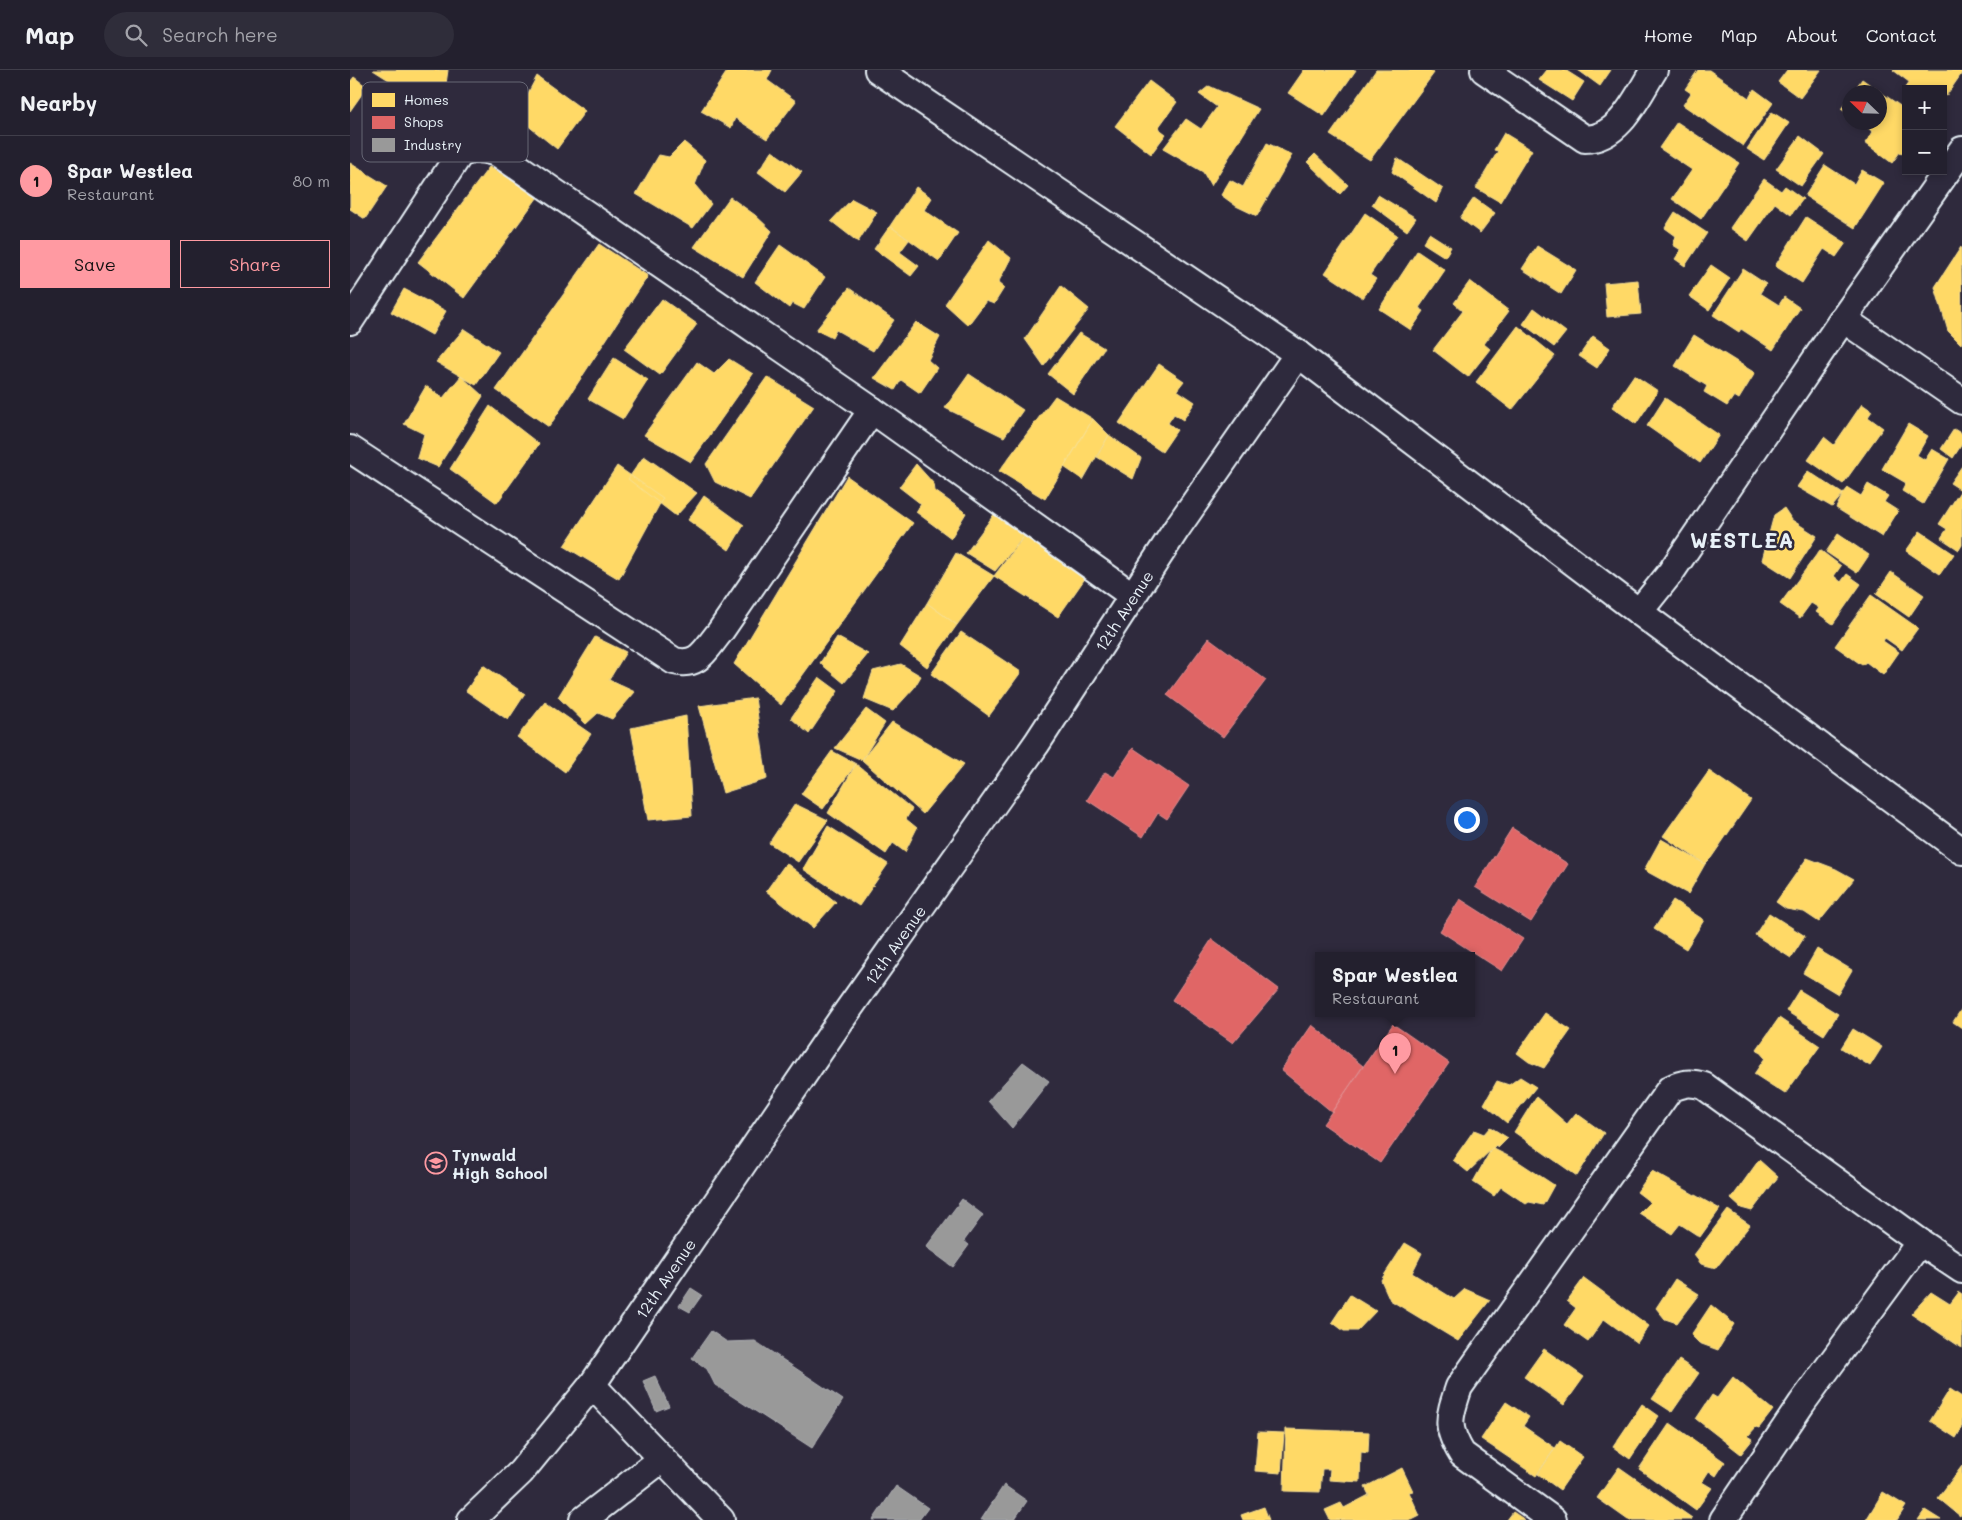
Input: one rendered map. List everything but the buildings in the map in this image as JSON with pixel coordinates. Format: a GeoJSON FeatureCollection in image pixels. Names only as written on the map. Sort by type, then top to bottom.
{"type":"FeatureCollection","features":[{"type":"Feature","properties":{"kind":"street"},"geometry":{"type":"LineString","coordinates":[[878,70],[1298,354],[1639,612],[1962,851]]}},
{"type":"Feature","properties":{"kind":"street"},"geometry":{"type":"LineString","coordinates":[[1484,70],[1585,138],[1594,139],[1614,127],[1623,118],[1654,70]]}},
{"type":"Feature","properties":{"kind":"street"},"geometry":{"type":"LineString","coordinates":[[1639,612],[1670,572],[1843,319],[1962,150]]}},
{"type":"Feature","properties":{"kind":"street"},"geometry":{"type":"LineString","coordinates":[[350,321],[455,162]]}},
{"type":"Feature","properties":{"kind":"street"},"geometry":{"type":"LineString","coordinates":[[511,162],[872,410],[1133,596]]}},
{"type":"Feature","properties":{"kind":"street"},"geometry":{"type":"LineString","coordinates":[[1843,319],[1962,401]]}},
{"type":"Feature","properties":{"kind":"street","name":"12th Avenue"},"geometry":{"type":"LineString","coordinates":[[471,1520],[521,1472],[569,1416],[592,1385],[841,1020],[1037,743],[1133,596],[1298,354]]}},
{"type":"Feature","properties":{"kind":"street"},"geometry":{"type":"LineString","coordinates":[[350,449],[674,661],[684,663],[696,661],[720,632],[872,410]]}},
{"type":"Feature","properties":{"kind":"street"},"geometry":{"type":"LineString","coordinates":[[1553,1520],[1462,1454],[1455,1442],[1450,1427],[1451,1412],[1459,1387],[1670,1089],[1683,1083],[1692,1082],[1704,1086],[1920,1242],[1962,1270]]}},
{"type":"Feature","properties":{"kind":"street"},"geometry":{"type":"LineString","coordinates":[[1722,1520],[1802,1403],[1920,1242]]}},
{"type":"Feature","properties":{"kind":"street"},"geometry":{"type":"LineString","coordinates":[[592,1385],[721,1520]]}},
{"type":"Feature","properties":{"kind":"street"},"geometry":{"type":"LineString","coordinates":[[583,1520],[662,1459]]}},
{"type":"Feature","properties":{"kind":"place","name":"Spar Westlea"},"geometry":{"type":"Point","coordinates":[1395,1074]}},
{"type":"Feature","properties":{"kind":"place","name":"Tynwald High School"},"geometry":{"type":"Point","coordinates":[436,1163]}},
{"type":"Feature","properties":{"kind":"district","name":"WESTLEA"},"geometry":{"type":"Point","coordinates":[1742,539]}}]}
